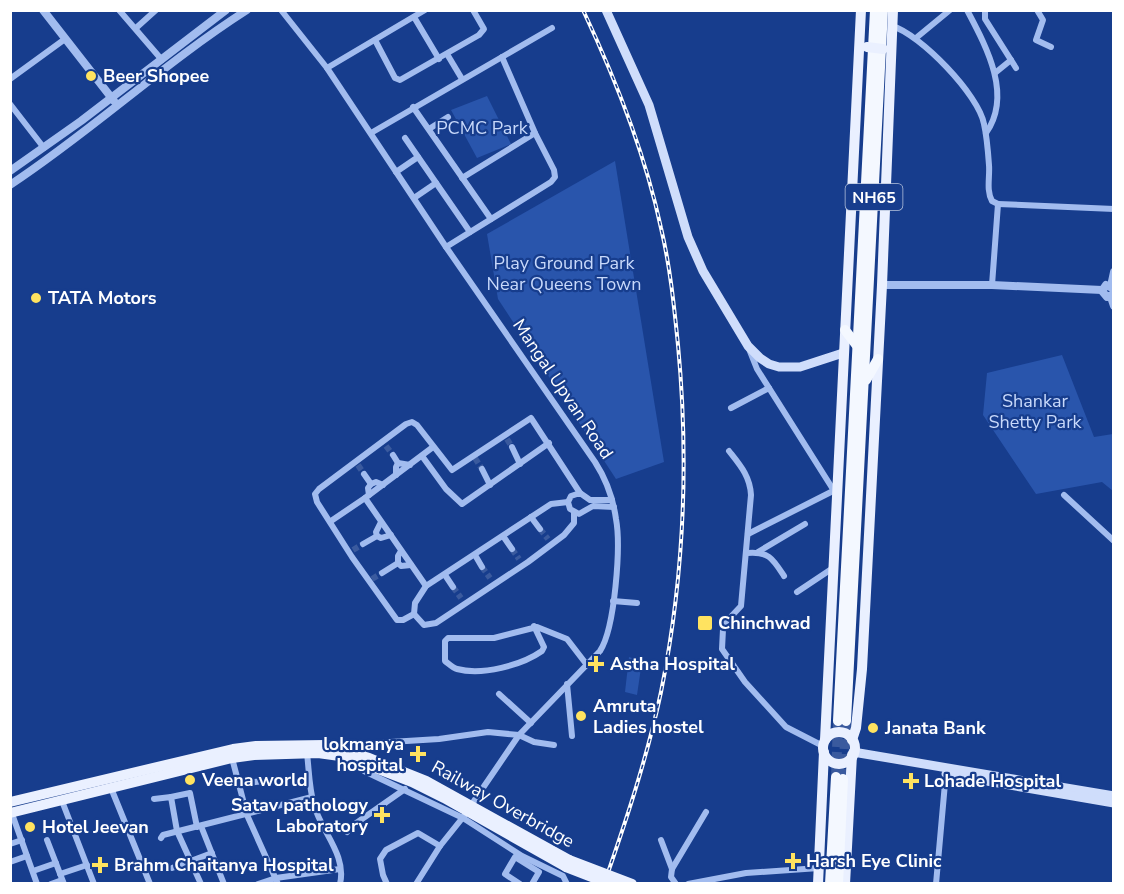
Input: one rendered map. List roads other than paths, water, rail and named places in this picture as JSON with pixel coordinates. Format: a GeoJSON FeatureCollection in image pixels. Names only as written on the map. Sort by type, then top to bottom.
{"type":"FeatureCollection","features":[{"type":"Feature","properties":{"kind":"highway","name":"NH65"},"geometry":{"type":"LineString","coordinates":[[875,10],[842,721],[864,383],[883,10]]}},
{"type":"Feature","properties":{"kind":"highway"},"geometry":{"type":"LineString","coordinates":[[845,330],[858,347]]}},
{"type":"Feature","properties":{"kind":"highway"},"geometry":{"type":"LineString","coordinates":[[864,383],[878,359]]}},
{"type":"Feature","properties":{"kind":"highway"},"geometry":{"type":"LineString","coordinates":[[830,884],[839,778]]}},
{"type":"Feature","properties":{"kind":"highway"},"geometry":{"type":"LineString","coordinates":[[836,834],[838,884]]}},
{"type":"Feature","properties":{"kind":"main road"},"geometry":{"type":"LineString","coordinates":[[606,10],[649,105],[694,252],[748,346],[760,358],[779,367],[800,367],[843,353]]}},
{"type":"Feature","properties":{"kind":"main road"},"geometry":{"type":"LineString","coordinates":[[818,884],[834,568],[835,493],[864,47],[861,10]]}},
{"type":"Feature","properties":{"kind":"main road"},"geometry":{"type":"LineString","coordinates":[[845,884],[852,740],[856,728],[861,672],[882,285],[888,50],[893,10]]}},
{"type":"Feature","properties":{"kind":"main road"},"geometry":{"type":"LineString","coordinates":[[864,47],[888,50]]}},
{"type":"Feature","properties":{"kind":"main road"},"geometry":{"type":"LineString","coordinates":[[852,740],[846,734],[837,732],[831,734],[824,746],[829,760],[837,763],[846,762],[853,754]]}},
{"type":"Feature","properties":{"kind":"main road"},"geometry":{"type":"LineString","coordinates":[[11,809],[246,747],[326,745],[358,757]]}},
{"type":"Feature","properties":{"kind":"main road"},"geometry":{"type":"LineString","coordinates":[[11,809],[62,801],[232,758],[307,753],[358,757]]}},
{"type":"Feature","properties":{"kind":"main road"},"geometry":{"type":"LineString","coordinates":[[853,754],[1113,803]]}},
{"type":"Feature","properties":{"kind":"main road","name":"Railway Overbridge"},"geometry":{"type":"LineString","coordinates":[[358,757],[444,798],[610,884]]}},
{"type":"Feature","properties":{"kind":"main road"},"geometry":{"type":"LineString","coordinates":[[946,771],[1113,796]]}},
{"type":"Feature","properties":{"kind":"main road","name":"Railway Overbridge"},"geometry":{"type":"LineString","coordinates":[[568,863],[632,884]]}},
{"type":"Feature","properties":{"kind":"street"},"geometry":{"type":"LineString","coordinates":[[43,10],[118,105]]}},
{"type":"Feature","properties":{"kind":"street"},"geometry":{"type":"LineString","coordinates":[[119,10],[162,60]]}},
{"type":"Feature","properties":{"kind":"street"},"geometry":{"type":"LineString","coordinates":[[136,28],[156,10]]}},
{"type":"Feature","properties":{"kind":"street"},"geometry":{"type":"LineString","coordinates":[[10,171],[44,148],[226,10]]}},
{"type":"Feature","properties":{"kind":"street"},"geometry":{"type":"LineString","coordinates":[[10,184],[60,150],[215,31],[247,10]]}},
{"type":"Feature","properties":{"kind":"street","name":"Mangal Upvan Road"},"geometry":{"type":"LineString","coordinates":[[281,10],[327,68],[446,247],[596,462],[604,476],[613,504],[618,528],[613,601],[610,627],[605,643],[587,665],[519,735],[474,801]]}},
{"type":"Feature","properties":{"kind":"street"},"geometry":{"type":"LineString","coordinates":[[327,68],[424,10]]}},
{"type":"Feature","properties":{"kind":"street"},"geometry":{"type":"LineString","coordinates":[[375,40],[397,80],[402,79],[479,35],[484,29],[473,10]]}},
{"type":"Feature","properties":{"kind":"street"},"geometry":{"type":"LineString","coordinates":[[916,38],[950,10]]}},
{"type":"Feature","properties":{"kind":"street"},"geometry":{"type":"LineString","coordinates":[[967,10],[995,73],[997,88],[995,113],[986,133]]}},
{"type":"Feature","properties":{"kind":"street"},"geometry":{"type":"LineString","coordinates":[[984,10],[985,19],[1016,68]]}},
{"type":"Feature","properties":{"kind":"street"},"geometry":{"type":"LineString","coordinates":[[1037,10],[1043,20],[1036,40],[1051,47]]}},
{"type":"Feature","properties":{"kind":"street"},"geometry":{"type":"LineString","coordinates":[[414,17],[439,59]]}},
{"type":"Feature","properties":{"kind":"street"},"geometry":{"type":"LineString","coordinates":[[892,26],[916,38],[970,94],[981,111],[986,133],[992,201],[998,204],[1113,209]]}},
{"type":"Feature","properties":{"kind":"street"},"geometry":{"type":"LineString","coordinates":[[371,133],[552,28]]}},
{"type":"Feature","properties":{"kind":"street"},"geometry":{"type":"LineString","coordinates":[[10,66],[13,76],[65,39]]}},
{"type":"Feature","properties":{"kind":"street"},"geometry":{"type":"LineString","coordinates":[[447,54],[462,79]]}},
{"type":"Feature","properties":{"kind":"street"},"geometry":{"type":"LineString","coordinates":[[446,247],[555,177],[554,170],[502,57]]}},
{"type":"Feature","properties":{"kind":"street"},"geometry":{"type":"LineString","coordinates":[[995,73],[1011,60]]}},
{"type":"Feature","properties":{"kind":"street"},"geometry":{"type":"LineString","coordinates":[[10,104],[44,148]]}},
{"type":"Feature","properties":{"kind":"street"},"geometry":{"type":"LineString","coordinates":[[413,107],[491,219]]}},
{"type":"Feature","properties":{"kind":"street"},"geometry":{"type":"LineString","coordinates":[[429,129],[448,117]]}},
{"type":"Feature","properties":{"kind":"street"},"geometry":{"type":"LineString","coordinates":[[462,178],[535,133]]}},
{"type":"Feature","properties":{"kind":"street"},"geometry":{"type":"LineString","coordinates":[[405,138],[470,232]]}},
{"type":"Feature","properties":{"kind":"street"},"geometry":{"type":"LineString","coordinates":[[396,172],[418,157]]}},
{"type":"Feature","properties":{"kind":"street"},"geometry":{"type":"LineString","coordinates":[[414,198],[436,183]]}},
{"type":"Feature","properties":{"kind":"street"},"geometry":{"type":"LineString","coordinates":[[992,285],[998,204]]}},
{"type":"Feature","properties":{"kind":"street"},"geometry":{"type":"LineString","coordinates":[[1113,272],[1113,306]]}},
{"type":"Feature","properties":{"kind":"street"},"geometry":{"type":"LineString","coordinates":[[882,285],[992,285],[1102,290],[1104,296],[1112,291]]}},
{"type":"Feature","properties":{"kind":"street"},"geometry":{"type":"LineString","coordinates":[[748,346],[757,369],[835,493],[748,534]]}},
{"type":"Feature","properties":{"kind":"street"},"geometry":{"type":"LineString","coordinates":[[731,408],[769,388]]}},
{"type":"Feature","properties":{"kind":"street"},"geometry":{"type":"LineString","coordinates":[[439,479],[506,437],[531,418],[580,493],[590,500],[613,504]]}},
{"type":"Feature","properties":{"kind":"street"},"geometry":{"type":"LineString","coordinates":[[414,614],[398,620],[317,502],[315,494],[384,444],[406,424],[412,422],[417,425],[452,470]]}},
{"type":"Feature","properties":{"kind":"street"},"geometry":{"type":"LineString","coordinates":[[422,456],[446,489],[462,504],[549,443]]}},
{"type":"Feature","properties":{"kind":"street"},"geometry":{"type":"LineString","coordinates":[[330,521],[433,447]]}},
{"type":"Feature","properties":{"kind":"street"},"geometry":{"type":"LineString","coordinates":[[512,447],[523,462]]}},
{"type":"Feature","properties":{"kind":"street"},"geometry":{"type":"LineString","coordinates":[[729,451],[746,473],[750,483],[747,553],[741,606],[726,622],[723,629],[722,649],[745,682],[786,727],[824,746]]}},
{"type":"Feature","properties":{"kind":"street"},"geometry":{"type":"LineString","coordinates":[[393,455],[398,463],[410,465]]}},
{"type":"Feature","properties":{"kind":"street"},"geometry":{"type":"LineString","coordinates":[[396,475],[398,463]]}},
{"type":"Feature","properties":{"kind":"street"},"geometry":{"type":"LineString","coordinates":[[482,469],[493,483]]}},
{"type":"Feature","properties":{"kind":"street"},"geometry":{"type":"LineString","coordinates":[[364,474],[371,484]]}},
{"type":"Feature","properties":{"kind":"street"},"geometry":{"type":"LineString","coordinates":[[383,485],[376,482],[371,484],[367,496],[381,522],[426,586]]}},
{"type":"Feature","properties":{"kind":"street"},"geometry":{"type":"LineString","coordinates":[[568,502],[550,504],[426,586],[415,603],[414,614],[424,625],[436,623],[492,581],[523,565],[574,523],[574,513],[568,502],[571,496],[580,493]]}},
{"type":"Feature","properties":{"kind":"street"},"geometry":{"type":"LineString","coordinates":[[1064,495],[1113,541]]}},
{"type":"Feature","properties":{"kind":"street"},"geometry":{"type":"LineString","coordinates":[[574,513],[584,512],[593,506],[613,504]]}},
{"type":"Feature","properties":{"kind":"street"},"geometry":{"type":"LineString","coordinates":[[531,517],[540,529]]}},
{"type":"Feature","properties":{"kind":"street"},"geometry":{"type":"LineString","coordinates":[[377,536],[376,532],[381,522]]}},
{"type":"Feature","properties":{"kind":"street"},"geometry":{"type":"LineString","coordinates":[[747,553],[758,552],[805,524]]}},
{"type":"Feature","properties":{"kind":"street"},"geometry":{"type":"LineString","coordinates":[[363,544],[377,536],[381,538],[391,536]]}},
{"type":"Feature","properties":{"kind":"street"},"geometry":{"type":"LineString","coordinates":[[503,536],[512,549]]}},
{"type":"Feature","properties":{"kind":"street"},"geometry":{"type":"LineString","coordinates":[[401,551],[398,563],[401,567],[411,565]]}},
{"type":"Feature","properties":{"kind":"street"},"geometry":{"type":"LineString","coordinates":[[758,552],[773,560],[784,576]]}},
{"type":"Feature","properties":{"kind":"street"},"geometry":{"type":"LineString","coordinates":[[474,555],[482,567]]}},
{"type":"Feature","properties":{"kind":"street"},"geometry":{"type":"LineString","coordinates":[[519,559],[523,565]]}},
{"type":"Feature","properties":{"kind":"street"},"geometry":{"type":"LineString","coordinates":[[382,573],[398,563]]}},
{"type":"Feature","properties":{"kind":"street"},"geometry":{"type":"LineString","coordinates":[[796,592],[834,568]]}},
{"type":"Feature","properties":{"kind":"street"},"geometry":{"type":"LineString","coordinates":[[445,575],[453,587]]}},
{"type":"Feature","properties":{"kind":"street"},"geometry":{"type":"LineString","coordinates":[[613,601],[637,603]]}},
{"type":"Feature","properties":{"kind":"street"},"geometry":{"type":"LineString","coordinates":[[534,626],[544,647],[542,651],[507,667],[489,670],[458,669],[445,661],[447,638],[494,638],[534,626],[567,639],[587,665]]}},
{"type":"Feature","properties":{"kind":"street"},"geometry":{"type":"LineString","coordinates":[[567,684],[572,736]]}},
{"type":"Feature","properties":{"kind":"street"},"geometry":{"type":"LineString","coordinates":[[500,694],[531,723]]}},
{"type":"Feature","properties":{"kind":"street"},"geometry":{"type":"LineString","coordinates":[[532,884],[539,872],[526,861],[464,816],[364,771],[358,757],[364,747],[374,744],[439,739],[478,732],[519,735],[534,742],[554,745]]}},
{"type":"Feature","properties":{"kind":"street"},"geometry":{"type":"LineString","coordinates":[[307,753],[312,797],[324,829],[340,859],[342,876],[340,884]]}},
{"type":"Feature","properties":{"kind":"street"},"geometry":{"type":"LineString","coordinates":[[232,758],[247,815],[277,881]]}},
{"type":"Feature","properties":{"kind":"street"},"geometry":{"type":"LineString","coordinates":[[936,884],[946,771]]}},
{"type":"Feature","properties":{"kind":"street"},"geometry":{"type":"LineString","coordinates":[[239,784],[263,781]]}},
{"type":"Feature","properties":{"kind":"street"},"geometry":{"type":"LineString","coordinates":[[111,788],[150,884]]}},
{"type":"Feature","properties":{"kind":"street"},"geometry":{"type":"LineString","coordinates":[[347,832],[352,826],[405,789]]}},
{"type":"Feature","properties":{"kind":"street"},"geometry":{"type":"LineString","coordinates":[[154,799],[190,793],[199,826],[224,884]]}},
{"type":"Feature","properties":{"kind":"street"},"geometry":{"type":"LineString","coordinates":[[171,797],[177,831],[201,884]]}},
{"type":"Feature","properties":{"kind":"street"},"geometry":{"type":"LineString","coordinates":[[161,838],[163,835],[177,831],[312,797]]}},
{"type":"Feature","properties":{"kind":"street"},"geometry":{"type":"LineString","coordinates":[[62,801],[94,884]]}},
{"type":"Feature","properties":{"kind":"street"},"geometry":{"type":"LineString","coordinates":[[11,809],[37,884]]}},
{"type":"Feature","properties":{"kind":"street"},"geometry":{"type":"LineString","coordinates":[[676,884],[671,877],[672,869],[706,812]]}},
{"type":"Feature","properties":{"kind":"street"},"geometry":{"type":"LineString","coordinates":[[416,884],[440,846],[464,816]]}},
{"type":"Feature","properties":{"kind":"street"},"geometry":{"type":"LineString","coordinates":[[387,884],[380,859],[386,850],[418,833],[440,846]]}},
{"type":"Feature","properties":{"kind":"street"},"geometry":{"type":"LineString","coordinates":[[10,844],[22,840]]}},
{"type":"Feature","properties":{"kind":"street"},"geometry":{"type":"LineString","coordinates":[[47,840],[62,879]]}},
{"type":"Feature","properties":{"kind":"street"},"geometry":{"type":"LineString","coordinates":[[661,840],[672,869]]}},
{"type":"Feature","properties":{"kind":"street"},"geometry":{"type":"LineString","coordinates":[[172,868],[212,853]]}},
{"type":"Feature","properties":{"kind":"street"},"geometry":{"type":"LineString","coordinates":[[10,862],[27,856]]}},
{"type":"Feature","properties":{"kind":"street"},"geometry":{"type":"LineString","coordinates":[[520,884],[505,874],[515,857],[563,876],[567,884]]}},
{"type":"Feature","properties":{"kind":"street"},"geometry":{"type":"LineString","coordinates":[[33,871],[56,863]]}},
{"type":"Feature","properties":{"kind":"street"},"geometry":{"type":"LineString","coordinates":[[51,884],[87,865]]}},
{"type":"Feature","properties":{"kind":"street"},"geometry":{"type":"LineString","coordinates":[[688,884],[746,873],[819,868]]}},
{"type":"Feature","properties":{"kind":"street"},"geometry":{"type":"LineString","coordinates":[[258,884],[339,869]]}},
{"type":"Feature","properties":{"kind":"tunnel"},"geometry":{"type":"LineString","coordinates":[[507,439],[512,447]]}},
{"type":"Feature","properties":{"kind":"tunnel"},"geometry":{"type":"LineString","coordinates":[[386,446],[393,455]]}},
{"type":"Feature","properties":{"kind":"tunnel"},"geometry":{"type":"LineString","coordinates":[[475,458],[482,469]]}},
{"type":"Feature","properties":{"kind":"tunnel"},"geometry":{"type":"LineString","coordinates":[[358,465],[364,474]]}},
{"type":"Feature","properties":{"kind":"tunnel"},"geometry":{"type":"LineString","coordinates":[[540,529],[548,539]]}},
{"type":"Feature","properties":{"kind":"tunnel"},"geometry":{"type":"LineString","coordinates":[[353,550],[363,544]]}},
{"type":"Feature","properties":{"kind":"tunnel"},"geometry":{"type":"LineString","coordinates":[[512,549],[519,559]]}},
{"type":"Feature","properties":{"kind":"tunnel"},"geometry":{"type":"LineString","coordinates":[[482,567],[490,578]]}},
{"type":"Feature","properties":{"kind":"tunnel"},"geometry":{"type":"LineString","coordinates":[[372,579],[382,573]]}},
{"type":"Feature","properties":{"kind":"tunnel"},"geometry":{"type":"LineString","coordinates":[[453,587],[461,598]]}},
{"type":"Feature","properties":{"kind":"tunnel"},"geometry":{"type":"LineString","coordinates":[[836,777],[838,721]]}},
{"type":"Feature","properties":{"kind":"tunnel"},"geometry":{"type":"LineString","coordinates":[[843,779],[846,721]]}},
{"type":"Feature","properties":{"kind":"railway"},"geometry":{"type":"LineString","coordinates":[[583,10],[628,117],[654,200],[667,257],[673,300],[683,432],[682,519],[669,649],[643,765],[604,884]]}},
{"type":"Feature","properties":{"kind":"place","name":"Beer Shopee"},"geometry":{"type":"Point","coordinates":[91,76]}},
{"type":"Feature","properties":{"kind":"place","name":"TATA Motors"},"geometry":{"type":"Point","coordinates":[36,298]}},
{"type":"Feature","properties":{"kind":"place","name":"Chinchwad"},"geometry":{"type":"Point","coordinates":[705,623]}},
{"type":"Feature","properties":{"kind":"place","name":"Astha Hospital"},"geometry":{"type":"Point","coordinates":[596,664]}},
{"type":"Feature","properties":{"kind":"place","name":"Amruta Ladies hostel"},"geometry":{"type":"Point","coordinates":[581,716]}},
{"type":"Feature","properties":{"kind":"place","name":"Janata Bank"},"geometry":{"type":"Point","coordinates":[873,728]}},
{"type":"Feature","properties":{"kind":"place","name":"lokmanya hospital"},"geometry":{"type":"Point","coordinates":[418,754]}},
{"type":"Feature","properties":{"kind":"place","name":"Veena world"},"geometry":{"type":"Point","coordinates":[190,780]}},
{"type":"Feature","properties":{"kind":"place","name":"Lohade Hospital"},"geometry":{"type":"Point","coordinates":[911,781]}},
{"type":"Feature","properties":{"kind":"place","name":"Satav pathology Laboratory"},"geometry":{"type":"Point","coordinates":[382,815]}},
{"type":"Feature","properties":{"kind":"place","name":"Hotel Jeevan"},"geometry":{"type":"Point","coordinates":[30,827]}},
{"type":"Feature","properties":{"kind":"place","name":"Harsh Eye Clinic"},"geometry":{"type":"Point","coordinates":[793,861]}},
{"type":"Feature","properties":{"kind":"place","name":"Brahm Chaitanya Hospital"},"geometry":{"type":"Point","coordinates":[100,865]}},
{"type":"Feature","properties":{"kind":"park label","name":"PCMC Park"},"geometry":{"type":"Point","coordinates":[482,128]}},
{"type":"Feature","properties":{"kind":"park label","name":"Play Ground Park Near Queens Town"},"geometry":{"type":"Point","coordinates":[564,273]}},
{"type":"Feature","properties":{"kind":"park label","name":"Shankar Shetty Park"},"geometry":{"type":"Point","coordinates":[1035,411]}}]}
